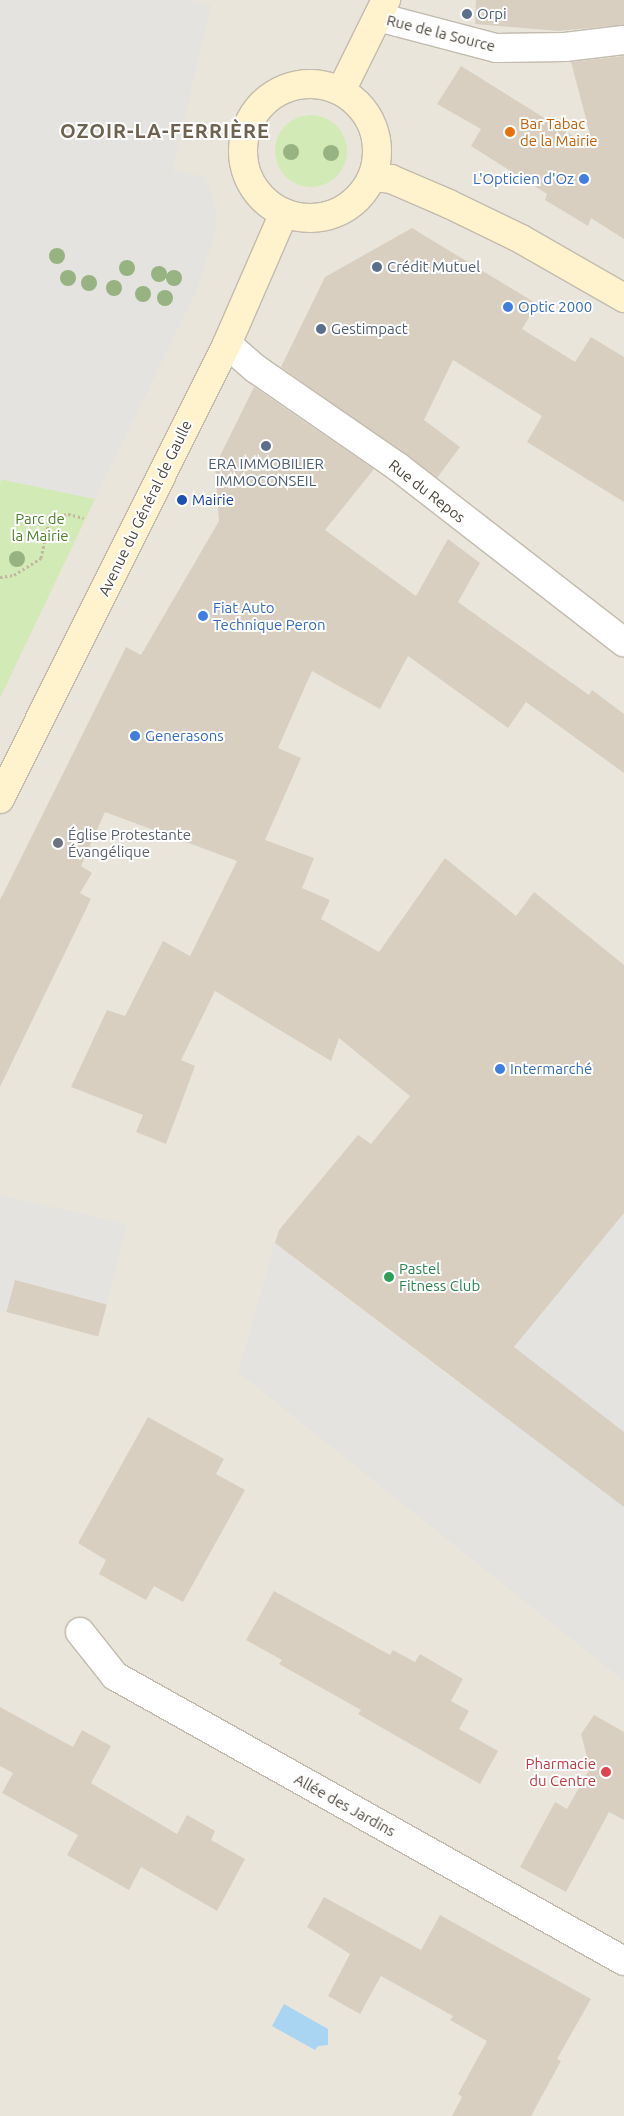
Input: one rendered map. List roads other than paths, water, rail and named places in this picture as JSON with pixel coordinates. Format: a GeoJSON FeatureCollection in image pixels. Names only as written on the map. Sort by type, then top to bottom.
{"type":"FeatureCollection","features":[{"type":"Feature","properties":{"kind":"main road"},"geometry":{"type":"LineString","coordinates":[[341,91],[382,8]]}},
{"type":"Feature","properties":{"kind":"main road"},"geometry":{"type":"LineString","coordinates":[[302,84],[322,84],[341,91],[357,103],[369,118],[376,137],[377,157],[373,177],[361,195],[345,209],[326,216],[305,218],[284,213],[265,201],[250,182],[244,161],[244,138],[252,116],[265,100],[282,90],[302,84]]}},
{"type":"Feature","properties":{"kind":"main road"},"geometry":{"type":"LineString","coordinates":[[373,177],[391,180],[449,204],[521,238],[624,298]]}},
{"type":"Feature","properties":{"kind":"main road","name":"Avenue du Général de Gaulle"},"geometry":{"type":"LineString","coordinates":[[0,799],[227,344],[284,213]]}},
{"type":"Feature","properties":{"kind":"street","name":"Rue de la Source"},"geometry":{"type":"LineString","coordinates":[[382,8],[496,48],[565,47],[624,40]]}},
{"type":"Feature","properties":{"kind":"street","name":"Rue du Repos"},"geometry":{"type":"LineString","coordinates":[[227,344],[256,368],[398,467],[624,642]]}},
{"type":"Feature","properties":{"kind":"street","name":"Allée des Jardins"},"geometry":{"type":"LineString","coordinates":[[80,1632],[115,1676],[624,1961]]}},
{"type":"Feature","properties":{"kind":"water"},"geometry":{"type":"Polygon","coordinates":[[[284,2004],[328,2029],[328,2045],[318,2046],[315,2050],[272,2026],[284,2004]]]}},
{"type":"Feature","properties":{"kind":"place","name":"Orpi"},"geometry":{"type":"Point","coordinates":[467,14]}},
{"type":"Feature","properties":{"kind":"place","name":"Bar Tabac de la Mairie"},"geometry":{"type":"Point","coordinates":[510,132]}},
{"type":"Feature","properties":{"kind":"place","name":"L'Opticien d'Oz"},"geometry":{"type":"Point","coordinates":[584,179]}},
{"type":"Feature","properties":{"kind":"place","name":"Crédit Mutuel"},"geometry":{"type":"Point","coordinates":[377,267]}},
{"type":"Feature","properties":{"kind":"place","name":"Optic 2000"},"geometry":{"type":"Point","coordinates":[508,307]}},
{"type":"Feature","properties":{"kind":"place","name":"Gestimpact"},"geometry":{"type":"Point","coordinates":[321,329]}},
{"type":"Feature","properties":{"kind":"place","name":"ERA IMMOBILIER IMMOCONSEIL"},"geometry":{"type":"Point","coordinates":[266,446]}},
{"type":"Feature","properties":{"kind":"place","name":"Mairie"},"geometry":{"type":"Point","coordinates":[182,500]}},
{"type":"Feature","properties":{"kind":"place","name":"Fiat Auto Technique Peron"},"geometry":{"type":"Point","coordinates":[203,616]}},
{"type":"Feature","properties":{"kind":"place","name":"Generasons"},"geometry":{"type":"Point","coordinates":[135,736]}},
{"type":"Feature","properties":{"kind":"place","name":"Église Protestante Évangélique"},"geometry":{"type":"Point","coordinates":[58,843]}},
{"type":"Feature","properties":{"kind":"place","name":"Intermarché"},"geometry":{"type":"Point","coordinates":[500,1069]}},
{"type":"Feature","properties":{"kind":"place","name":"Pastel Fitness Club"},"geometry":{"type":"Point","coordinates":[389,1277]}},
{"type":"Feature","properties":{"kind":"place","name":"Pharmacie du Centre"},"geometry":{"type":"Point","coordinates":[606,1772]}},
{"type":"Feature","properties":{"kind":"district","name":"OZOIR-LA-FERRIÈRE"},"geometry":{"type":"Point","coordinates":[165,130]}},
{"type":"Feature","properties":{"kind":"park label","name":"Parc de la Mairie"},"geometry":{"type":"Point","coordinates":[40,526]}}]}
